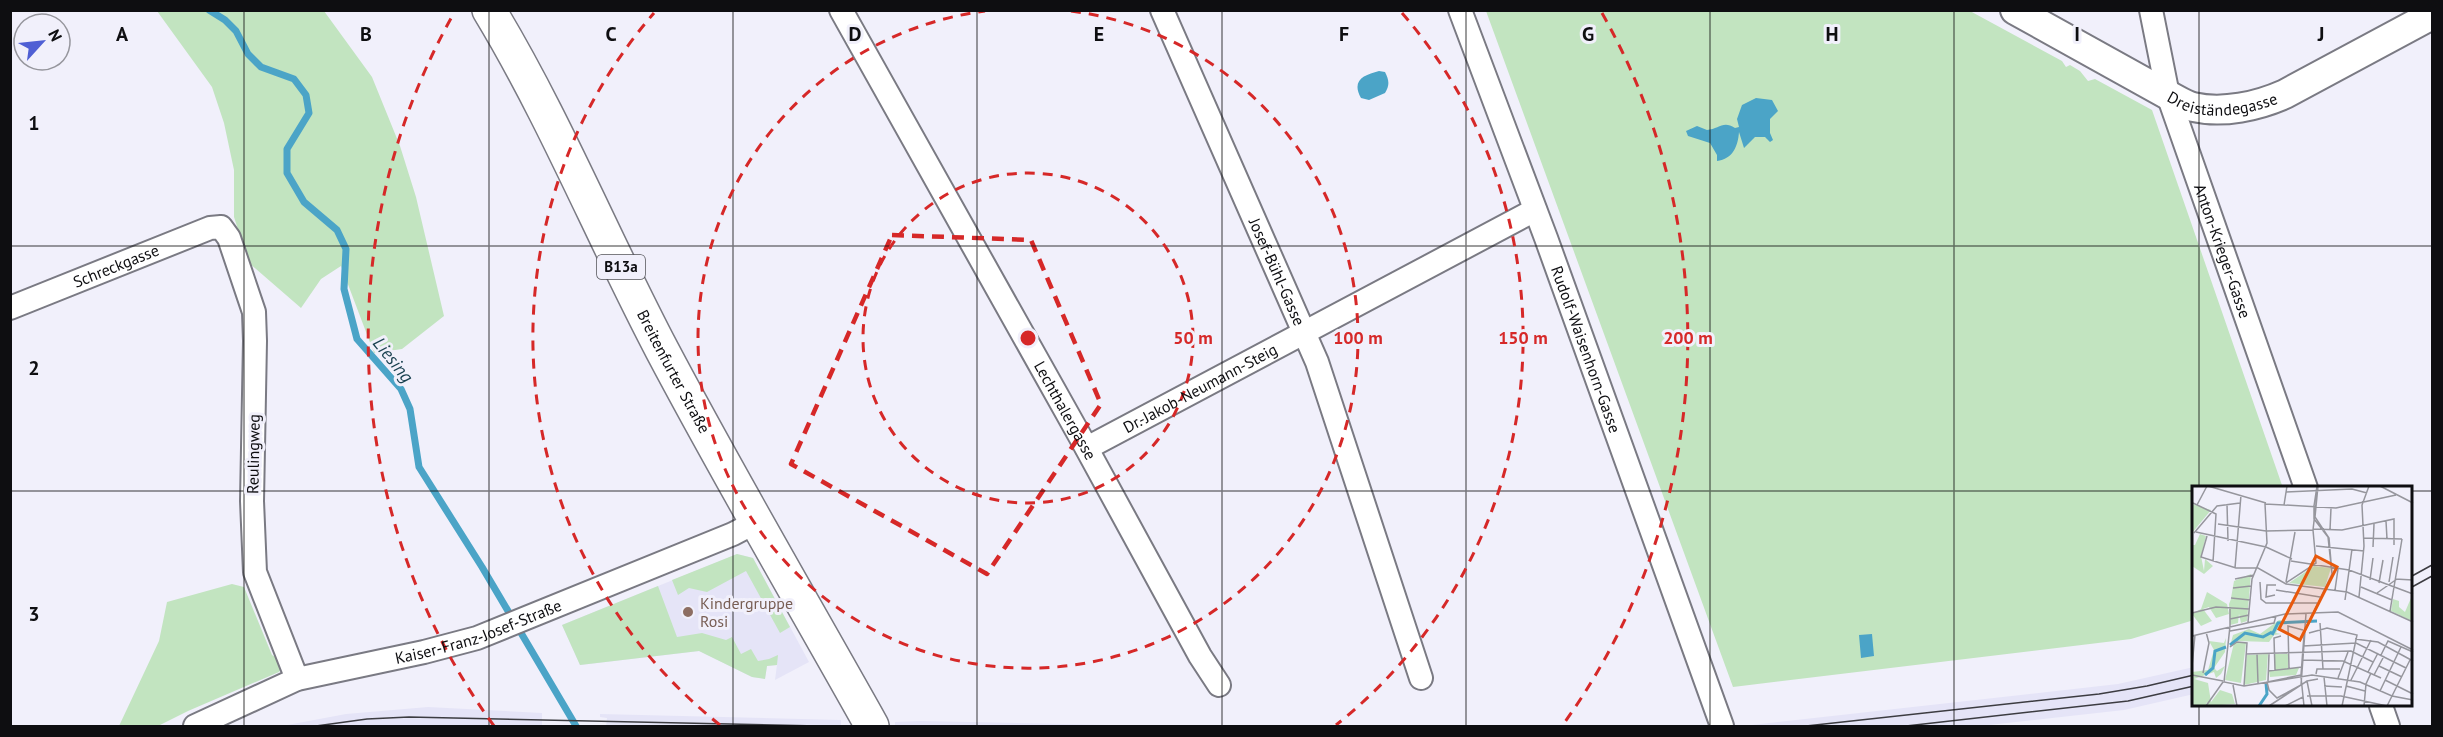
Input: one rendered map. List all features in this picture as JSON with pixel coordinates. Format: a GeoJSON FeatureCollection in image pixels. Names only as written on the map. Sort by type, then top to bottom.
{"type":"FeatureCollection","features":[{"type":"Feature","properties":{"kind":"main road","name":"Breitenfurter Straße"},"geometry":{"type":"LineString","coordinates":[[489,10],[545,110],[661,349],[872,726]]}},
{"type":"Feature","properties":{"kind":"street","name":"Josef-Bühl-Gasse"},"geometry":{"type":"LineString","coordinates":[[1162,10],[1317,362],[1421,678]]}},
{"type":"Feature","properties":{"kind":"street","name":"Rudolf-Waisenhorn-Gasse"},"geometry":{"type":"LineString","coordinates":[[1460,10],[1536,210],[1722,726]]}},
{"type":"Feature","properties":{"kind":"street","name":"Dreiständegasse"},"geometry":{"type":"LineString","coordinates":[[2015,10],[2193,107],[2224,109],[2262,104],[2433,15]]}},
{"type":"Feature","properties":{"kind":"street","name":"Anton-Krieger-Gasse"},"geometry":{"type":"LineString","coordinates":[[2151,10],[2168,95],[2305,486]]}},
{"type":"Feature","properties":{"kind":"street","name":"Lechthalergasse"},"geometry":{"type":"LineString","coordinates":[[847,13],[1200,656],[1219,685]]}},
{"type":"Feature","properties":{"kind":"street","name":"Dr.-Jakob-Neumann-Steig"},"geometry":{"type":"LineString","coordinates":[[1087,448],[1536,210]]}},
{"type":"Feature","properties":{"kind":"street","name":"Schreckgasse"},"geometry":{"type":"LineString","coordinates":[[10,308],[210,228],[221,228]]}},
{"type":"Feature","properties":{"kind":"street","name":"Reulingweg"},"geometry":{"type":"LineString","coordinates":[[221,228],[229,238],[254,312],[252,501],[255,572],[297,679]]}},
{"type":"Feature","properties":{"kind":"street","name":"Kaiser-Franz-Josef-Straße"},"geometry":{"type":"LineString","coordinates":[[195,726],[297,679],[424,652],[477,638],[756,522]]}},
{"type":"Feature","properties":{"kind":"street"},"geometry":{"type":"LineString","coordinates":[[2381,707],[2388,726]]}},
{"type":"Feature","properties":{"kind":"highlighted area"},"geometry":{"type":"Polygon","coordinates":[[[892,235],[1031,240],[1101,404],[987,574],[791,464],[892,235]]]}},
{"type":"Feature","properties":{"kind":"shaded area","name":"Kindergruppe Rosi"},"geometry":{"type":"Polygon","coordinates":[[[737,554],[753,558],[809,662],[775,680],[777,665],[767,666],[765,679],[752,677],[699,651],[580,665],[562,625],[737,554]]]}},
{"type":"Feature","properties":{"kind":"shaded area"},"geometry":{"type":"Polygon","coordinates":[[[2192,667],[2192,694],[2124,710],[1980,726],[1743,726],[2118,684],[2192,667]]]}},
{"type":"Feature","properties":{"kind":"shaded area"},"geometry":{"type":"Polygon","coordinates":[[[428,707],[542,713],[542,725],[549,726],[282,726],[346,714],[428,707]]]}},
{"type":"Feature","properties":{"kind":"shaded area"},"geometry":{"type":"Polygon","coordinates":[[[600,714],[841,720],[841,726],[606,726],[607,718],[600,717],[600,714]]]}},
{"type":"Feature","properties":{"kind":"shaded area"},"geometry":{"type":"Polygon","coordinates":[[[895,722],[1156,726],[895,725],[895,722]]]}},
{"type":"Feature","properties":{"kind":"green space"},"geometry":{"type":"Polygon","coordinates":[[[157,11],[324,11],[372,77],[400,146],[416,197],[444,316],[402,349],[374,353],[341,266],[321,279],[301,308],[249,263],[234,217],[234,170],[224,123],[212,87],[157,11]]]}},
{"type":"Feature","properties":{"kind":"green space"},"geometry":{"type":"Polygon","coordinates":[[[1486,11],[1970,11],[2062,61],[2066,67],[2070,65],[2080,71],[2088,81],[2095,79],[2152,110],[2282,486],[2192,486],[2192,621],[2131,639],[1733,687],[1486,11]]]}},
{"type":"Feature","properties":{"kind":"green space"},"geometry":{"type":"Polygon","coordinates":[[[737,554],[753,558],[790,627],[780,633],[746,571],[707,592],[689,588],[678,595],[672,580],[737,554]]]}},
{"type":"Feature","properties":{"kind":"green space"},"geometry":{"type":"Polygon","coordinates":[[[232,584],[244,587],[272,655],[285,663],[279,672],[158,726],[119,726],[159,641],[167,602],[232,584]]]}},
{"type":"Feature","properties":{"kind":"green space"},"geometry":{"type":"Polygon","coordinates":[[[658,586],[677,637],[702,633],[726,640],[732,637],[741,654],[751,649],[758,661],[778,655],[777,665],[767,666],[765,679],[752,677],[699,651],[580,665],[562,625],[658,586]]]}},
{"type":"Feature","properties":{"kind":"water"},"geometry":{"type":"Polygon","coordinates":[[[1385,72],[1387,78],[1388,85],[1385,93],[1369,100],[1361,98],[1358,83],[1368,74],[1385,72]]]}},
{"type":"Feature","properties":{"kind":"water"},"geometry":{"type":"Polygon","coordinates":[[[1756,98],[1772,100],[1778,111],[1770,119],[1770,133],[1773,140],[1770,142],[1765,137],[1755,137],[1744,148],[1739,132],[1731,155],[1717,161],[1717,155],[1710,143],[1688,136],[1686,131],[1697,126],[1707,130],[1724,125],[1739,127],[1737,119],[1742,105],[1756,98]]]}},
{"type":"Feature","properties":{"kind":"water"},"geometry":{"type":"Polygon","coordinates":[[[1872,634],[1874,656],[1861,658],[1859,635],[1872,634]]]}},
{"type":"Feature","properties":{"kind":"waterway","name":"Liesing"},"geometry":{"type":"LineString","coordinates":[[209,10],[225,20],[236,31],[248,54],[261,67],[294,79],[306,95],[309,113],[287,149],[287,173],[304,202],[337,230],[346,249],[344,289],[357,339],[401,389],[410,409],[419,467],[482,567],[576,726]]}},
{"type":"Feature","properties":{"kind":"tram line"},"geometry":{"type":"LineString","coordinates":[[2413,575],[2432,565]]}},
{"type":"Feature","properties":{"kind":"tram line"},"geometry":{"type":"LineString","coordinates":[[2413,586],[2432,576]]}},
{"type":"Feature","properties":{"kind":"tram line"},"geometry":{"type":"LineString","coordinates":[[1806,726],[2099,694],[2192,675]]}},
{"type":"Feature","properties":{"kind":"tram line"},"geometry":{"type":"LineString","coordinates":[[1906,726],[2128,701],[2192,686]]}},
{"type":"Feature","properties":{"kind":"tram line"},"geometry":{"type":"LineString","coordinates":[[316,726],[367,719],[409,717],[818,726]]}},
{"type":"Feature","properties":{"kind":"place","name":"Kindergruppe Rosi"},"geometry":{"type":"Point","coordinates":[688,612]}}]}
